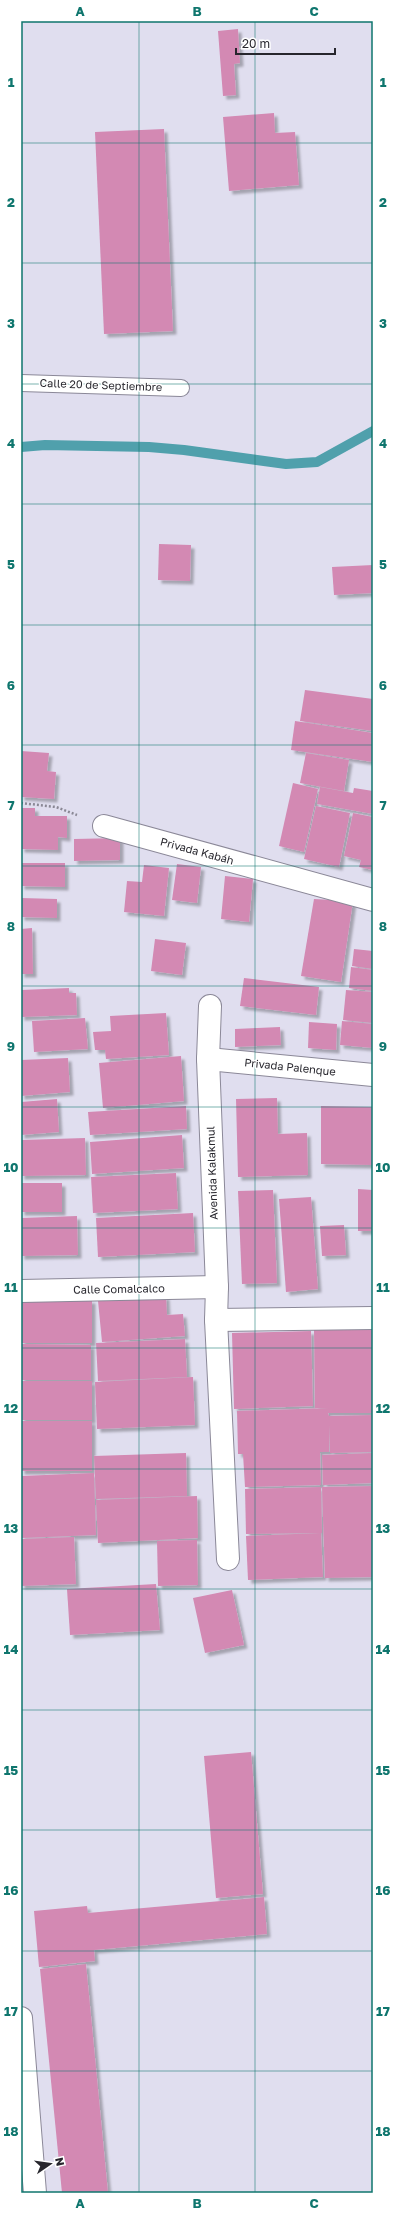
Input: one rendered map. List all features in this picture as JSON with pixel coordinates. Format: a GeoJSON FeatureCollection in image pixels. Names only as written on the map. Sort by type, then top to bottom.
{"type":"FeatureCollection","features":[{"type":"Feature","properties":{"kind":"street","name":"Privada Kabáh"},"geometry":{"type":"LineString","coordinates":[[104,826],[373,900]]}},
{"type":"Feature","properties":{"kind":"street","name":"Avenida Kalakmul"},"geometry":{"type":"LineString","coordinates":[[210,1006],[208,1059],[217,1287],[216,1320],[228,1559]]}},
{"type":"Feature","properties":{"kind":"street","name":"Privada Palenque"},"geometry":{"type":"LineString","coordinates":[[208,1059],[373,1075]]}},
{"type":"Feature","properties":{"kind":"street","name":"Calle Comalcalco"},"geometry":{"type":"LineString","coordinates":[[21,1291],[217,1287]]}},
{"type":"Feature","properties":{"kind":"street"},"geometry":{"type":"LineString","coordinates":[[216,1320],[373,1318]]}},
{"type":"Feature","properties":{"kind":"street"},"geometry":{"type":"LineString","coordinates":[[21,2018],[35,2193]]}},
{"type":"Feature","properties":{"kind":"lane","name":"Calle 20 de Septiembre"},"geometry":{"type":"LineString","coordinates":[[21,383],[181,388]]}},
{"type":"Feature","properties":{"kind":"path"},"geometry":{"type":"LineString","coordinates":[[21,803],[56,807],[104,826]]}},
{"type":"Feature","properties":{"kind":"building"},"geometry":{"type":"Polygon","coordinates":[[[238,29],[240,63],[234,64],[236,95],[223,96],[218,31],[238,29]]]}},
{"type":"Feature","properties":{"kind":"building"},"geometry":{"type":"Polygon","coordinates":[[[274,113],[275,133],[295,132],[299,185],[229,191],[223,117],[274,113]]]}},
{"type":"Feature","properties":{"kind":"building"},"geometry":{"type":"Polygon","coordinates":[[[164,129],[173,331],[104,334],[95,132],[164,129]]]}},
{"type":"Feature","properties":{"kind":"building"},"geometry":{"type":"Polygon","coordinates":[[[159,544],[191,545],[190,581],[158,580],[159,544]]]}},
{"type":"Feature","properties":{"kind":"building"},"geometry":{"type":"Polygon","coordinates":[[[373,565],[373,593],[334,595],[332,567],[373,565]]]}},
{"type":"Feature","properties":{"kind":"building"},"geometry":{"type":"Polygon","coordinates":[[[305,690],[373,699],[373,731],[300,721],[305,690]]]}},
{"type":"Feature","properties":{"kind":"building"},"geometry":{"type":"Polygon","coordinates":[[[295,721],[373,733],[373,762],[291,750],[295,721]]]}},
{"type":"Feature","properties":{"kind":"building"},"geometry":{"type":"Polygon","coordinates":[[[21,751],[49,753],[47,771],[56,772],[54,799],[21,797],[21,751]]]}},
{"type":"Feature","properties":{"kind":"building"},"geometry":{"type":"Polygon","coordinates":[[[306,753],[349,760],[344,791],[300,783],[306,753]]]}},
{"type":"Feature","properties":{"kind":"building"},"geometry":{"type":"Polygon","coordinates":[[[293,783],[318,789],[304,852],[279,846],[293,783]]]}},
{"type":"Feature","properties":{"kind":"building"},"geometry":{"type":"Polygon","coordinates":[[[320,787],[353,793],[354,788],[373,791],[373,814],[317,804],[320,787]]]}},
{"type":"Feature","properties":{"kind":"building"},"geometry":{"type":"Polygon","coordinates":[[[316,806],[350,813],[339,867],[304,859],[316,806]]]}},
{"type":"Feature","properties":{"kind":"building"},"geometry":{"type":"Polygon","coordinates":[[[21,808],[35,808],[35,816],[67,816],[67,838],[58,837],[58,850],[21,849],[21,808]]]}},
{"type":"Feature","properties":{"kind":"building"},"geometry":{"type":"Polygon","coordinates":[[[353,813],[373,817],[373,870],[359,867],[361,860],[344,856],[353,813]]]}},
{"type":"Feature","properties":{"kind":"building"},"geometry":{"type":"Polygon","coordinates":[[[120,838],[120,860],[74,861],[74,839],[120,838]]]}},
{"type":"Feature","properties":{"kind":"building"},"geometry":{"type":"Polygon","coordinates":[[[21,863],[65,863],[65,887],[21,886],[21,863]]]}},
{"type":"Feature","properties":{"kind":"building"},"geometry":{"type":"Polygon","coordinates":[[[177,864],[201,867],[197,903],[172,900],[177,864]]]}},
{"type":"Feature","properties":{"kind":"building"},"geometry":{"type":"Polygon","coordinates":[[[144,865],[169,868],[164,916],[124,912],[127,881],[142,882],[144,865]]]}},
{"type":"Feature","properties":{"kind":"building"},"geometry":{"type":"Polygon","coordinates":[[[225,876],[253,879],[249,922],[221,919],[225,876]]]}},
{"type":"Feature","properties":{"kind":"building"},"geometry":{"type":"Polygon","coordinates":[[[21,898],[57,899],[57,918],[21,917],[21,898]]]}},
{"type":"Feature","properties":{"kind":"building"},"geometry":{"type":"Polygon","coordinates":[[[314,899],[353,901],[341,982],[301,976],[314,899]]]}},
{"type":"Feature","properties":{"kind":"building"},"geometry":{"type":"Polygon","coordinates":[[[32,928],[33,974],[21,974],[21,929],[32,928]]]}},
{"type":"Feature","properties":{"kind":"building"},"geometry":{"type":"Polygon","coordinates":[[[155,939],[186,943],[182,975],[151,971],[155,939]]]}},
{"type":"Feature","properties":{"kind":"building"},"geometry":{"type":"Polygon","coordinates":[[[354,949],[373,951],[373,969],[352,966],[354,949]]]}},
{"type":"Feature","properties":{"kind":"building"},"geometry":{"type":"Polygon","coordinates":[[[351,967],[373,970],[373,991],[349,988],[351,967]]]}},
{"type":"Feature","properties":{"kind":"building"},"geometry":{"type":"Polygon","coordinates":[[[244,978],[319,987],[316,1015],[240,1006],[244,978]]]}},
{"type":"Feature","properties":{"kind":"building"},"geometry":{"type":"Polygon","coordinates":[[[69,988],[69,993],[76,993],[77,1015],[21,1017],[21,990],[69,988]]]}},
{"type":"Feature","properties":{"kind":"building"},"geometry":{"type":"Polygon","coordinates":[[[346,990],[373,992],[373,1023],[343,1020],[346,990]]]}},
{"type":"Feature","properties":{"kind":"building"},"geometry":{"type":"Polygon","coordinates":[[[166,1013],[169,1055],[106,1059],[105,1050],[95,1050],[93,1032],[111,1031],[110,1016],[166,1013]]]}},
{"type":"Feature","properties":{"kind":"building"},"geometry":{"type":"Polygon","coordinates":[[[85,1018],[88,1049],[34,1052],[32,1021],[85,1018]]]}},
{"type":"Feature","properties":{"kind":"building"},"geometry":{"type":"Polygon","coordinates":[[[342,1021],[373,1024],[373,1048],[340,1045],[342,1021]]]}},
{"type":"Feature","properties":{"kind":"building"},"geometry":{"type":"Polygon","coordinates":[[[309,1022],[337,1024],[336,1050],[308,1048],[309,1022]]]}},
{"type":"Feature","properties":{"kind":"building"},"geometry":{"type":"Polygon","coordinates":[[[280,1027],[281,1045],[235,1047],[235,1029],[280,1027]]]}},
{"type":"Feature","properties":{"kind":"building"},"geometry":{"type":"Polygon","coordinates":[[[181,1056],[184,1101],[103,1108],[99,1063],[181,1056]]]}},
{"type":"Feature","properties":{"kind":"building"},"geometry":{"type":"Polygon","coordinates":[[[68,1058],[70,1092],[21,1096],[21,1060],[68,1058]]]}},
{"type":"Feature","properties":{"kind":"building"},"geometry":{"type":"Polygon","coordinates":[[[277,1098],[278,1134],[307,1133],[308,1175],[238,1177],[236,1099],[277,1098]]]}},
{"type":"Feature","properties":{"kind":"building"},"geometry":{"type":"Polygon","coordinates":[[[57,1099],[59,1132],[21,1135],[21,1102],[57,1099]]]}},
{"type":"Feature","properties":{"kind":"building"},"geometry":{"type":"Polygon","coordinates":[[[186,1106],[187,1129],[90,1135],[88,1112],[186,1106]]]}},
{"type":"Feature","properties":{"kind":"building"},"geometry":{"type":"Polygon","coordinates":[[[321,1106],[373,1107],[373,1165],[321,1164],[321,1106]]]}},
{"type":"Feature","properties":{"kind":"building"},"geometry":{"type":"Polygon","coordinates":[[[182,1135],[184,1168],[92,1174],[90,1142],[182,1135]]]}},
{"type":"Feature","properties":{"kind":"building"},"geometry":{"type":"Polygon","coordinates":[[[85,1138],[86,1175],[21,1176],[21,1140],[85,1138]]]}},
{"type":"Feature","properties":{"kind":"building"},"geometry":{"type":"Polygon","coordinates":[[[176,1173],[178,1209],[93,1213],[91,1177],[176,1173]]]}},
{"type":"Feature","properties":{"kind":"building"},"geometry":{"type":"Polygon","coordinates":[[[21,1183],[62,1183],[62,1212],[21,1212],[21,1183]]]}},
{"type":"Feature","properties":{"kind":"building"},"geometry":{"type":"Polygon","coordinates":[[[358,1189],[373,1190],[373,1231],[358,1231],[358,1189]]]}},
{"type":"Feature","properties":{"kind":"building"},"geometry":{"type":"Polygon","coordinates":[[[273,1190],[277,1283],[242,1284],[238,1191],[273,1190]]]}},
{"type":"Feature","properties":{"kind":"building"},"geometry":{"type":"Polygon","coordinates":[[[311,1197],[318,1289],[286,1292],[279,1199],[311,1197]]]}},
{"type":"Feature","properties":{"kind":"building"},"geometry":{"type":"Polygon","coordinates":[[[193,1213],[195,1252],[98,1257],[96,1218],[193,1213]]]}},
{"type":"Feature","properties":{"kind":"building"},"geometry":{"type":"Polygon","coordinates":[[[77,1216],[78,1255],[21,1256],[21,1218],[77,1216]]]}},
{"type":"Feature","properties":{"kind":"building"},"geometry":{"type":"Polygon","coordinates":[[[344,1225],[346,1255],[322,1256],[320,1226],[344,1225]]]}},
{"type":"Feature","properties":{"kind":"building"},"geometry":{"type":"Polygon","coordinates":[[[166,1296],[167,1315],[183,1314],[185,1336],[102,1342],[98,1301],[166,1296]]]}},
{"type":"Feature","properties":{"kind":"building"},"geometry":{"type":"Polygon","coordinates":[[[21,1300],[92,1300],[92,1343],[21,1343],[21,1300]]]}},
{"type":"Feature","properties":{"kind":"building"},"geometry":{"type":"Polygon","coordinates":[[[314,1330],[373,1330],[373,1413],[328,1413],[329,1416],[373,1415],[373,1452],[330,1453],[329,1425],[329,1452],[320,1452],[321,1485],[245,1487],[243,1454],[238,1454],[237,1411],[329,1408],[315,1408],[314,1330]]]}},
{"type":"Feature","properties":{"kind":"building"},"geometry":{"type":"Polygon","coordinates":[[[311,1331],[313,1406],[234,1409],[232,1333],[311,1331]]]}},
{"type":"Feature","properties":{"kind":"building"},"geometry":{"type":"Polygon","coordinates":[[[185,1339],[187,1377],[98,1381],[96,1343],[185,1339]]]}},
{"type":"Feature","properties":{"kind":"building"},"geometry":{"type":"Polygon","coordinates":[[[21,1344],[91,1345],[91,1380],[21,1380],[21,1344]]]}},
{"type":"Feature","properties":{"kind":"building"},"geometry":{"type":"Polygon","coordinates":[[[193,1377],[195,1425],[97,1429],[95,1382],[193,1377]]]}},
{"type":"Feature","properties":{"kind":"building"},"geometry":{"type":"Polygon","coordinates":[[[21,1381],[92,1381],[92,1420],[21,1420],[21,1381]]]}},
{"type":"Feature","properties":{"kind":"building"},"geometry":{"type":"Polygon","coordinates":[[[21,1421],[92,1421],[92,1471],[21,1471],[21,1421]]]}},
{"type":"Feature","properties":{"kind":"building"},"geometry":{"type":"Polygon","coordinates":[[[186,1453],[187,1496],[96,1499],[94,1456],[186,1453]]]}},
{"type":"Feature","properties":{"kind":"building"},"geometry":{"type":"Polygon","coordinates":[[[373,1453],[373,1483],[323,1485],[322,1455],[373,1453]]]}},
{"type":"Feature","properties":{"kind":"building"},"geometry":{"type":"Polygon","coordinates":[[[94,1473],[96,1535],[21,1538],[21,1476],[94,1473]]]}},
{"type":"Feature","properties":{"kind":"building"},"geometry":{"type":"Polygon","coordinates":[[[373,1486],[373,1577],[325,1578],[322,1487],[373,1486]]]}},
{"type":"Feature","properties":{"kind":"building"},"geometry":{"type":"Polygon","coordinates":[[[321,1487],[322,1533],[246,1534],[245,1489],[321,1487]]]}},
{"type":"Feature","properties":{"kind":"building"},"geometry":{"type":"Polygon","coordinates":[[[197,1496],[198,1538],[98,1543],[96,1500],[197,1496]]]}},
{"type":"Feature","properties":{"kind":"building"},"geometry":{"type":"Polygon","coordinates":[[[321,1533],[323,1577],[248,1580],[246,1536],[321,1533]]]}},
{"type":"Feature","properties":{"kind":"building"},"geometry":{"type":"Polygon","coordinates":[[[74,1537],[76,1584],[21,1586],[21,1539],[74,1537]]]}},
{"type":"Feature","properties":{"kind":"building"},"geometry":{"type":"Polygon","coordinates":[[[197,1540],[198,1585],[158,1586],[157,1541],[197,1540]]]}},
{"type":"Feature","properties":{"kind":"building"},"geometry":{"type":"Polygon","coordinates":[[[156,1584],[160,1630],[70,1635],[67,1589],[156,1584]]]}},
{"type":"Feature","properties":{"kind":"building"},"geometry":{"type":"Polygon","coordinates":[[[232,1590],[244,1645],[205,1653],[193,1598],[232,1590]]]}},
{"type":"Feature","properties":{"kind":"building"},"geometry":{"type":"Polygon","coordinates":[[[251,1752],[263,1894],[216,1898],[204,1756],[251,1752]]]}},
{"type":"Feature","properties":{"kind":"building"},"geometry":{"type":"Polygon","coordinates":[[[264,1897],[267,1934],[94,1950],[95,1961],[39,1967],[34,1911],[87,1906],[88,1913],[264,1897]]]}},
{"type":"Feature","properties":{"kind":"building"},"geometry":{"type":"Polygon","coordinates":[[[86,1964],[108,2193],[62,2193],[40,1969],[86,1964]]]}},
{"type":"Feature","properties":{"kind":"waterway"},"geometry":{"type":"LineString","coordinates":[[21,447],[45,445],[149,447],[184,450],[286,464],[317,462],[373,431]]}}]}
